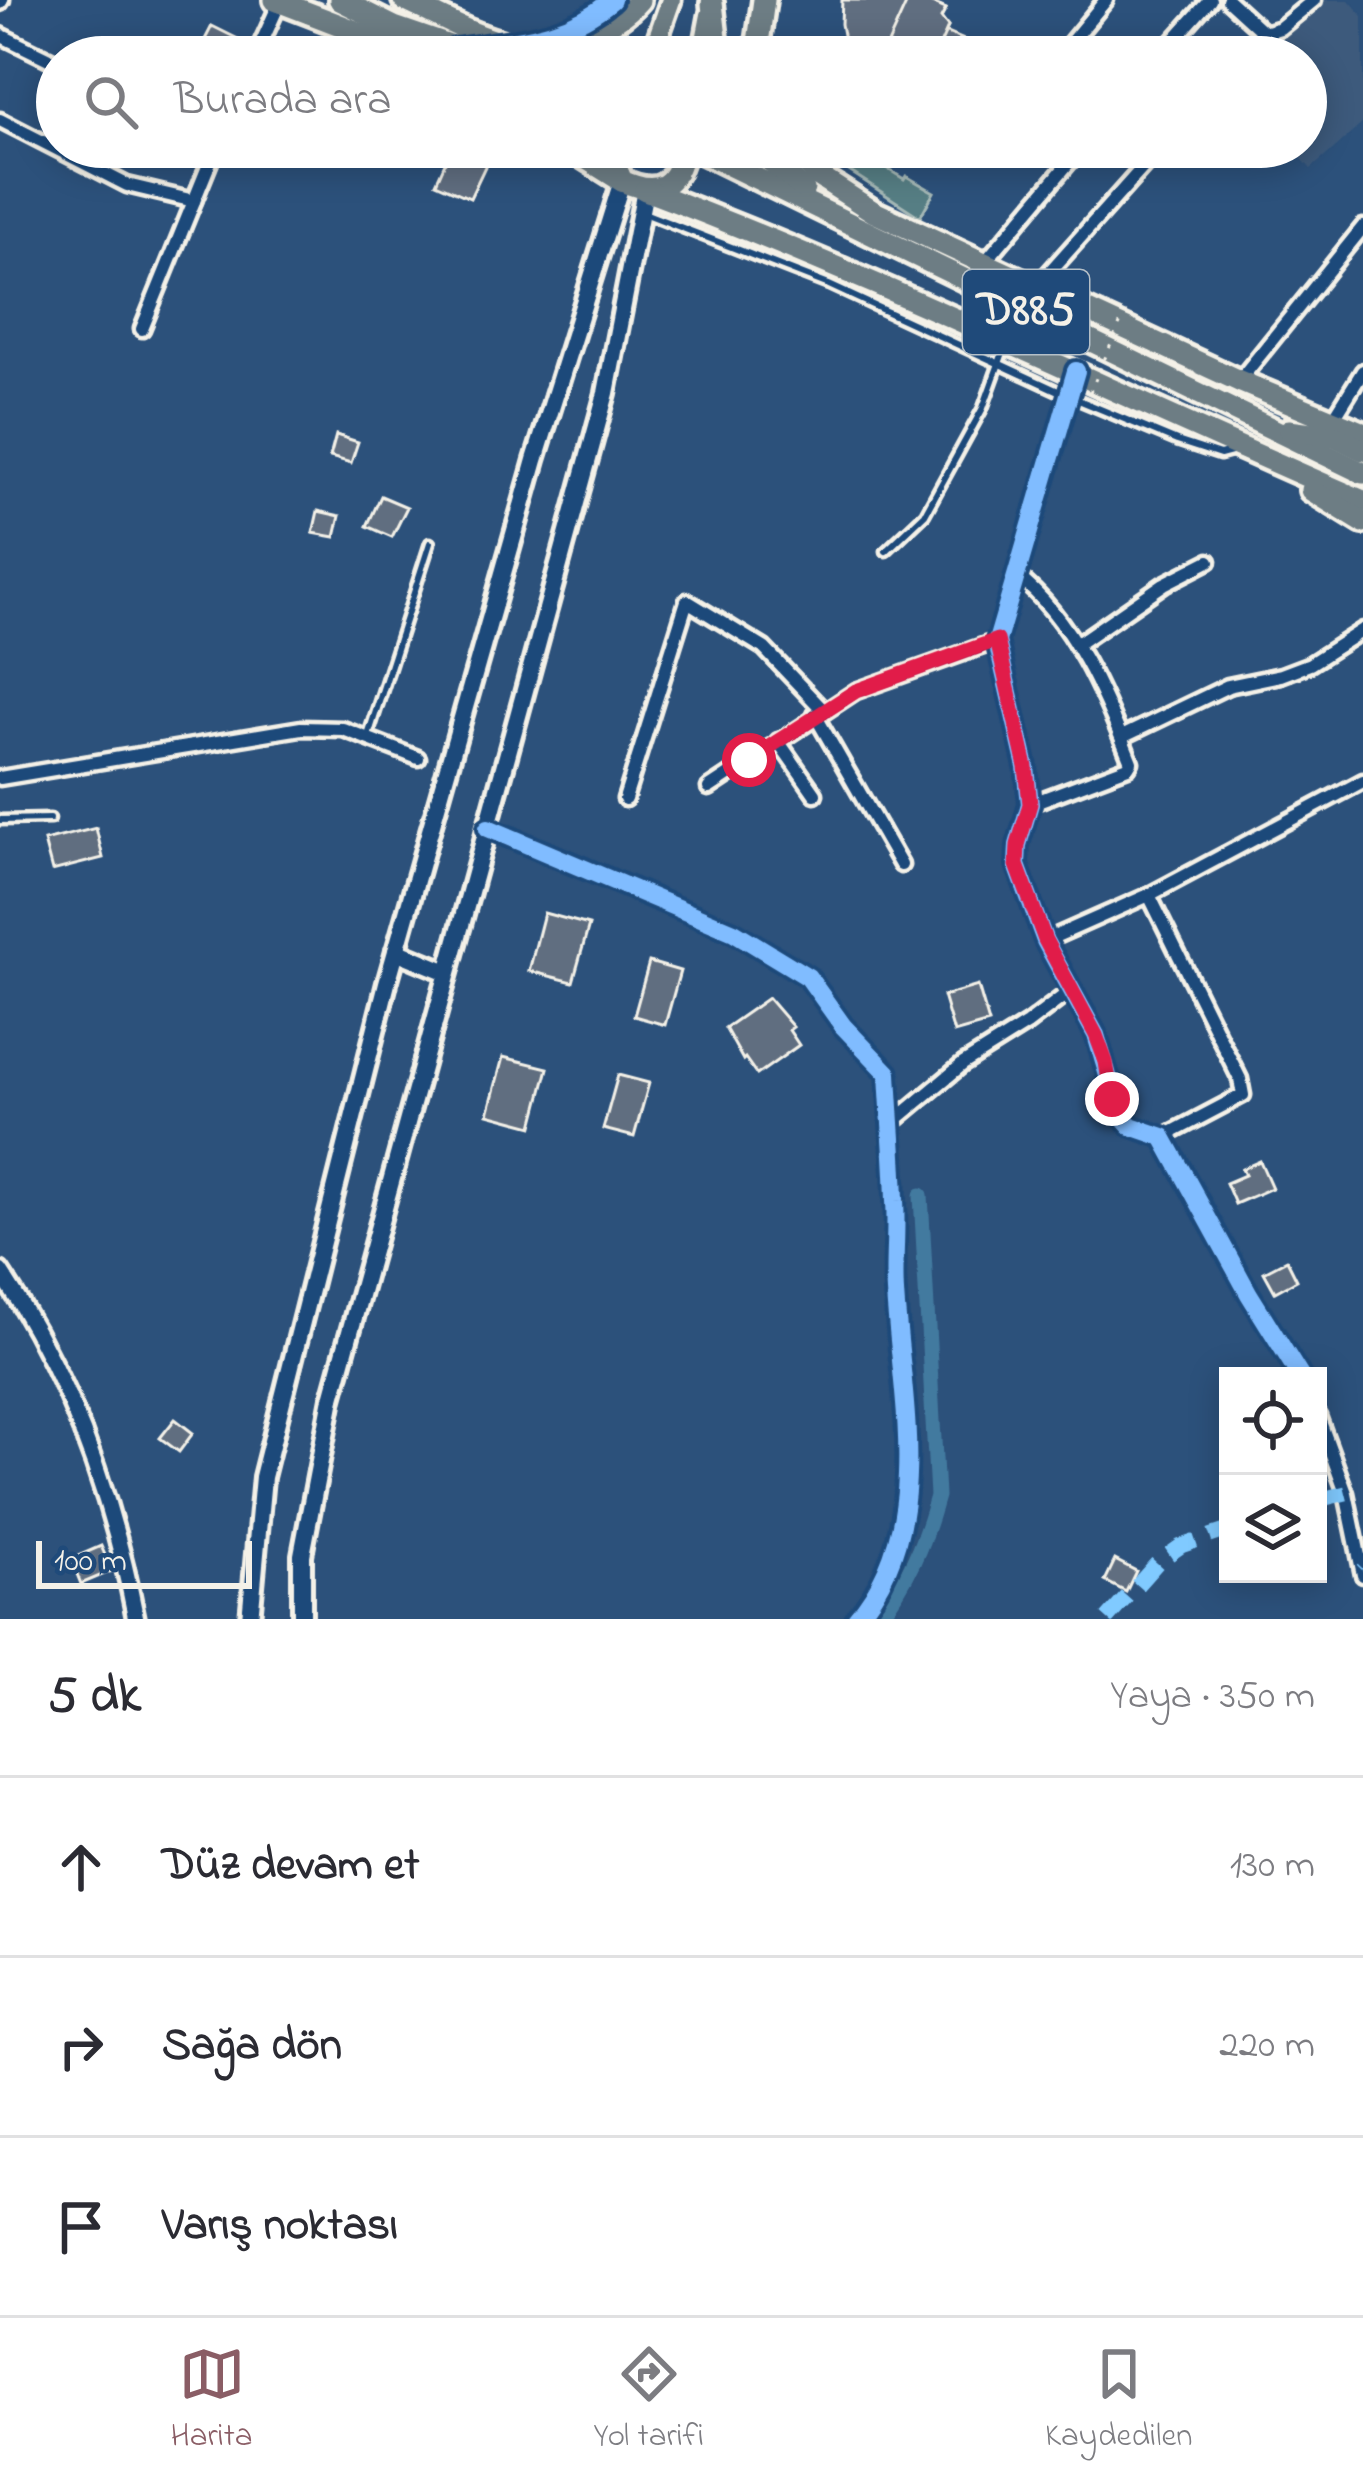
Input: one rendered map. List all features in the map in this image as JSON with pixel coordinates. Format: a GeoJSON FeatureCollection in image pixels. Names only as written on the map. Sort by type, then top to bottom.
{"type":"FeatureCollection","features":[{"type":"Feature","properties":{"kind":"highway"},"geometry":{"type":"LineString","coordinates":[[340,0],[420,36]]}},
{"type":"Feature","properties":{"kind":"highway"},"geometry":{"type":"LineString","coordinates":[[404,0],[485,36]]}},
{"type":"Feature","properties":{"kind":"highway"},"geometry":{"type":"LineString","coordinates":[[587,36],[639,0]]}},
{"type":"Feature","properties":{"kind":"highway"},"geometry":{"type":"LineString","coordinates":[[759,36],[764,0]]}},
{"type":"Feature","properties":{"kind":"highway"},"geometry":{"type":"LineString","coordinates":[[277,1],[368,36]]}},
{"type":"Feature","properties":{"kind":"highway"},"geometry":{"type":"LineString","coordinates":[[712,1],[716,36]]}},
{"type":"Feature","properties":{"kind":"highway"},"geometry":{"type":"LineString","coordinates":[[601,168],[643,201],[676,176],[679,168]]}},
{"type":"Feature","properties":{"kind":"highway"},"geometry":{"type":"LineString","coordinates":[[616,168],[622,181]]}},
{"type":"Feature","properties":{"kind":"highway","name":"D885"},"geometry":{"type":"LineString","coordinates":[[733,168],[1363,473]]}},
{"type":"Feature","properties":{"kind":"highway"},"geometry":{"type":"LineString","coordinates":[[780,168],[848,222]]}},
{"type":"Feature","properties":{"kind":"highway"},"geometry":{"type":"LineString","coordinates":[[811,168],[874,212],[1363,434]]}},
{"type":"Feature","properties":{"kind":"highway","name":"D885"},"geometry":{"type":"LineString","coordinates":[[643,201],[732,223],[1003,351],[1076,371],[1363,501]]}},
{"type":"Feature","properties":{"kind":"highway"},"geometry":{"type":"LineString","coordinates":[[1262,426],[1334,436],[1363,450]]}},
{"type":"Feature","properties":{"kind":"highway"},"geometry":{"type":"LineString","coordinates":[[1254,452],[1363,522]]}},
{"type":"Feature","properties":{"kind":"main road"},"geometry":{"type":"LineString","coordinates":[[660,36],[671,0]]}},
{"type":"Feature","properties":{"kind":"main road"},"geometry":{"type":"LineString","coordinates":[[706,36],[712,1]]}},
{"type":"Feature","properties":{"kind":"main road"},"geometry":{"type":"LineString","coordinates":[[250,1619],[263,1478],[396,951],[536,460],[622,181]]}},
{"type":"Feature","properties":{"kind":"main road"},"geometry":{"type":"LineString","coordinates":[[302,1619],[302,1555],[332,1398],[606,393],[643,201]]}},
{"type":"Feature","properties":{"kind":"main road"},"geometry":{"type":"LineString","coordinates":[[396,951],[447,972]]}},
{"type":"Feature","properties":{"kind":"street"},"geometry":{"type":"LineString","coordinates":[[1076,36],[1106,0]]}},
{"type":"Feature","properties":{"kind":"street"},"geometry":{"type":"LineString","coordinates":[[1178,36],[1210,0]]}},
{"type":"Feature","properties":{"kind":"street"},"geometry":{"type":"LineString","coordinates":[[1228,0],[1264,33]]}},
{"type":"Feature","properties":{"kind":"street"},"geometry":{"type":"LineString","coordinates":[[1261,36],[1280,28],[1314,0]]}},
{"type":"Feature","properties":{"kind":"street"},"geometry":{"type":"LineString","coordinates":[[263,36],[277,1]]}},
{"type":"Feature","properties":{"kind":"street"},"geometry":{"type":"LineString","coordinates":[[0,35],[36,53]]}},
{"type":"Feature","properties":{"kind":"street"},"geometry":{"type":"LineString","coordinates":[[0,120],[36,138]]}},
{"type":"Feature","properties":{"kind":"street"},"geometry":{"type":"LineString","coordinates":[[94,168],[127,185],[194,201]]}},
{"type":"Feature","properties":{"kind":"street"},"geometry":{"type":"LineString","coordinates":[[142,328],[207,168]]}},
{"type":"Feature","properties":{"kind":"street"},"geometry":{"type":"LineString","coordinates":[[985,262],[1064,168]]}},
{"type":"Feature","properties":{"kind":"street"},"geometry":{"type":"LineString","coordinates":[[1036,287],[1142,168]]}},
{"type":"Feature","properties":{"kind":"street"},"geometry":{"type":"LineString","coordinates":[[1239,381],[1363,227]]}},
{"type":"Feature","properties":{"kind":"street"},"geometry":{"type":"LineString","coordinates":[[1076,371],[997,640],[1030,804],[1017,865],[1069,992],[1096,1035],[1119,1113],[1131,1126],[1163,1137],[1294,1367]]}},
{"type":"Feature","properties":{"kind":"street"},"geometry":{"type":"LineString","coordinates":[[1332,421],[1363,371]]}},
{"type":"Feature","properties":{"kind":"street"},"geometry":{"type":"LineString","coordinates":[[1076,645],[1164,584],[1209,561]]}},
{"type":"Feature","properties":{"kind":"street"},"geometry":{"type":"LineString","coordinates":[[1016,575],[1039,593],[1076,645],[1132,762],[1030,804]]}},
{"type":"Feature","properties":{"kind":"street"},"geometry":{"type":"LineString","coordinates":[[625,799],[687,601],[764,648],[819,712],[901,866]]}},
{"type":"Feature","properties":{"kind":"street"},"geometry":{"type":"LineString","coordinates":[[1121,737],[1228,686],[1310,664],[1363,630]]}},
{"type":"Feature","properties":{"kind":"street"},"geometry":{"type":"LineString","coordinates":[[709,788],[856,691],[997,640]]}},
{"type":"Feature","properties":{"kind":"street"},"geometry":{"type":"LineString","coordinates":[[0,778],[301,728],[343,729],[418,758]]}},
{"type":"Feature","properties":{"kind":"street"},"geometry":{"type":"LineString","coordinates":[[778,740],[815,794]]}},
{"type":"Feature","properties":{"kind":"street"},"geometry":{"type":"LineString","coordinates":[[1045,940],[1149,896],[1363,781]]}},
{"type":"Feature","properties":{"kind":"street"},"geometry":{"type":"LineString","coordinates":[[488,828],[670,902],[734,932],[808,977],[843,1026],[888,1072],[895,1290],[909,1462],[891,1556],[856,1619]]}},
{"type":"Feature","properties":{"kind":"street"},"geometry":{"type":"LineString","coordinates":[[1149,896],[1240,1079],[1243,1095],[1163,1137]]}},
{"type":"Feature","properties":{"kind":"street"},"geometry":{"type":"LineString","coordinates":[[891,1124],[963,1064],[1069,992]]}},
{"type":"Feature","properties":{"kind":"street"},"geometry":{"type":"LineString","coordinates":[[0,1271],[47,1352],[104,1480],[136,1619]]}},
{"type":"Feature","properties":{"kind":"street"},"geometry":{"type":"LineString","coordinates":[[1327,1441],[1346,1493],[1362,1571]]}},
{"type":"Feature","properties":{"kind":"street"},"geometry":{"type":"LineString","coordinates":[[1346,1493],[1363,1484]]}},
{"type":"Feature","properties":{"kind":"lane"},"geometry":{"type":"LineString","coordinates":[[886,551],[925,514],[983,408],[1003,351],[1069,396],[1220,455],[1254,452]]}},
{"type":"Feature","properties":{"kind":"lane"},"geometry":{"type":"LineString","coordinates":[[368,736],[430,543]]}},
{"type":"Feature","properties":{"kind":"lane"},"geometry":{"type":"LineString","coordinates":[[0,820],[50,819]]}},
{"type":"Feature","properties":{"kind":"path"},"geometry":{"type":"LineString","coordinates":[[1090,392],[1126,310]]}},
{"type":"Feature","properties":{"kind":"shaded area"},"geometry":{"type":"Polygon","coordinates":[[[1318,0],[1349,0],[1363,16],[1363,123],[1327,155],[1327,36],[1279,36],[1318,0]]]}},
{"type":"Feature","properties":{"kind":"green space"},"geometry":{"type":"Polygon","coordinates":[[[844,168],[886,168],[934,192],[920,217],[844,168]]]}},
{"type":"Feature","properties":{"kind":"building"},"geometry":{"type":"Polygon","coordinates":[[[842,0],[925,0],[946,9],[941,18],[948,27],[945,32],[954,36],[843,36],[842,0]]]}},
{"type":"Feature","properties":{"kind":"building"},"geometry":{"type":"Polygon","coordinates":[[[908,0],[925,0],[946,9],[941,18],[948,27],[944,36],[892,36],[908,0]]]}},
{"type":"Feature","properties":{"kind":"building"},"geometry":{"type":"Polygon","coordinates":[[[212,26],[232,36],[207,36],[212,26]]]}},
{"type":"Feature","properties":{"kind":"building"},"geometry":{"type":"Polygon","coordinates":[[[443,168],[484,168],[470,198],[436,183],[443,168]]]}},
{"type":"Feature","properties":{"kind":"building"},"geometry":{"type":"Polygon","coordinates":[[[336,435],[358,442],[351,463],[330,457],[336,435]]]}},
{"type":"Feature","properties":{"kind":"building"},"geometry":{"type":"Polygon","coordinates":[[[381,496],[407,507],[392,537],[367,526],[381,496]]]}},
{"type":"Feature","properties":{"kind":"building"},"geometry":{"type":"Polygon","coordinates":[[[318,511],[340,516],[335,537],[313,533],[318,511]]]}},
{"type":"Feature","properties":{"kind":"building"},"geometry":{"type":"Polygon","coordinates":[[[96,828],[103,858],[52,871],[44,841],[96,828]]]}},
{"type":"Feature","properties":{"kind":"building"},"geometry":{"type":"Polygon","coordinates":[[[544,913],[589,925],[573,982],[529,971],[544,913]]]}},
{"type":"Feature","properties":{"kind":"building"},"geometry":{"type":"Polygon","coordinates":[[[649,962],[680,971],[665,1025],[634,1016],[649,962]]]}},
{"type":"Feature","properties":{"kind":"building"},"geometry":{"type":"Polygon","coordinates":[[[978,986],[989,1023],[954,1033],[943,996],[978,986]]]}},
{"type":"Feature","properties":{"kind":"building"},"geometry":{"type":"Polygon","coordinates":[[[768,998],[793,1027],[789,1030],[799,1045],[757,1075],[725,1028],[768,998]]]}},
{"type":"Feature","properties":{"kind":"building"},"geometry":{"type":"Polygon","coordinates":[[[503,1057],[548,1068],[533,1126],[488,1114],[503,1057]]]}},
{"type":"Feature","properties":{"kind":"building"},"geometry":{"type":"Polygon","coordinates":[[[618,1075],[649,1083],[634,1137],[603,1129],[618,1075]]]}},
{"type":"Feature","properties":{"kind":"building"},"geometry":{"type":"Polygon","coordinates":[[[1260,1161],[1272,1188],[1235,1204],[1226,1183],[1245,1175],[1242,1169],[1260,1161]]]}},
{"type":"Feature","properties":{"kind":"building"},"geometry":{"type":"Polygon","coordinates":[[[1287,1260],[1297,1280],[1275,1292],[1264,1272],[1287,1260]]]}},
{"type":"Feature","properties":{"kind":"building"},"geometry":{"type":"Polygon","coordinates":[[[175,1419],[193,1433],[179,1452],[160,1438],[175,1419]]]}},
{"type":"Feature","properties":{"kind":"building"},"geometry":{"type":"Polygon","coordinates":[[[101,1546],[112,1571],[81,1584],[71,1559],[101,1546]]]}},
{"type":"Feature","properties":{"kind":"building"},"geometry":{"type":"Polygon","coordinates":[[[1115,1560],[1136,1571],[1126,1592],[1105,1581],[1115,1560]]]}},
{"type":"Feature","properties":{"kind":"waterway"},"geometry":{"type":"LineString","coordinates":[[878,1619],[914,1561],[937,1496],[921,1195]]}},
{"type":"Feature","properties":{"kind":"marked path"},"geometry":{"type":"LineString","coordinates":[[1327,1498],[1346,1493]]}},
{"type":"Feature","properties":{"kind":"marked path"},"geometry":{"type":"LineString","coordinates":[[1107,1619],[1158,1562],[1181,1546],[1219,1533]]}},
{"type":"Feature","properties":{"kind":"cycle path"},"geometry":{"type":"LineString","coordinates":[[535,36],[575,23],[612,0]]}},
{"type":"Feature","properties":{"kind":"cycle path"},"geometry":{"type":"LineString","coordinates":[[1076,371],[997,641],[1030,804],[1017,865],[1045,941],[1096,1035],[1119,1113],[1131,1126],[1163,1137],[1294,1367]]}},
{"type":"Feature","properties":{"kind":"cycle path"},"geometry":{"type":"LineString","coordinates":[[488,828],[734,932],[808,977],[843,1026],[888,1073],[895,1292],[906,1419],[905,1504],[881,1583],[856,1619]]}},
{"type":"Feature","properties":{"kind":"route"},"geometry":{"type":"LineString","coordinates":[[749,760],[856,691],[997,640],[1030,804],[1017,865],[1069,992],[1096,1035],[1112,1099]]}}]}
